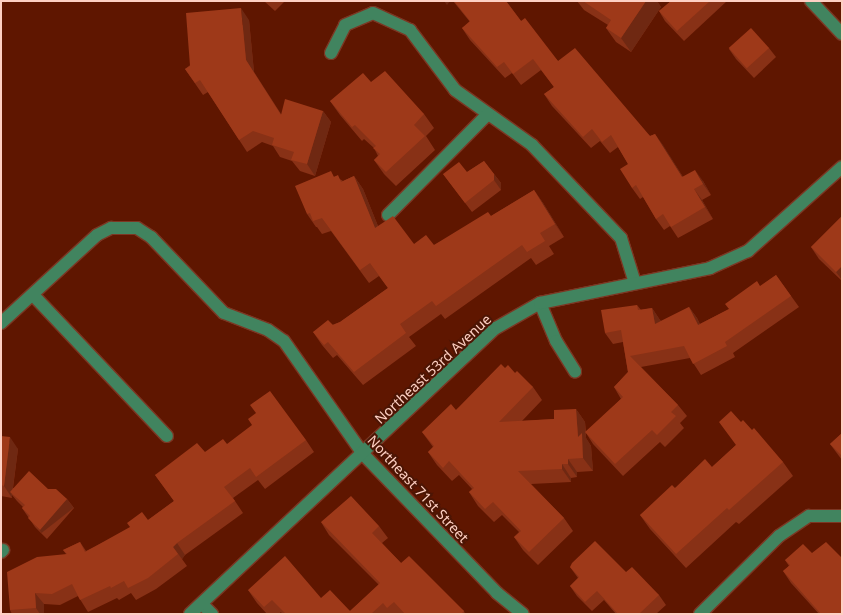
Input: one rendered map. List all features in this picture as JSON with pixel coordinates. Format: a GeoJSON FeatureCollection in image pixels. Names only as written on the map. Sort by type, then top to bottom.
{"type":"FeatureCollection","features":[{"type":"Feature","properties":{"kind":"street"},"geometry":{"type":"LineString","coordinates":[[811,1],[842,34]]}},
{"type":"Feature","properties":{"kind":"street"},"geometry":{"type":"LineString","coordinates":[[331,53],[345,24],[373,13],[410,30],[456,90],[532,145],[621,238],[634,283]]}},
{"type":"Feature","properties":{"kind":"street"},"geometry":{"type":"LineString","coordinates":[[388,215],[488,114]]}},
{"type":"Feature","properties":{"kind":"street","name":"Northeast 53rd Avenue"},"geometry":{"type":"LineString","coordinates":[[190,614],[208,609],[363,454],[496,328],[540,303],[710,268],[748,251],[842,167]]}},
{"type":"Feature","properties":{"kind":"street","name":"Northeast 71st Street"},"geometry":{"type":"LineString","coordinates":[[34,296],[97,235],[112,228],[124,226],[137,228],[151,237],[224,313],[268,330],[284,341],[363,454],[497,594],[522,614]]}},
{"type":"Feature","properties":{"kind":"street"},"geometry":{"type":"LineString","coordinates":[[1,323],[34,296],[167,436]]}},
{"type":"Feature","properties":{"kind":"street"},"geometry":{"type":"LineString","coordinates":[[540,303],[556,341],[575,372]]}},
{"type":"Feature","properties":{"kind":"street"},"geometry":{"type":"LineString","coordinates":[[700,614],[779,536],[809,516],[842,516]]}},
{"type":"Feature","properties":{"kind":"building"},"geometry":{"type":"Polygon","coordinates":[[[454,1],[506,1],[521,21],[525,18],[558,61],[575,48],[650,136],[655,134],[682,177],[695,170],[703,184],[694,189],[705,207],[671,227],[663,214],[656,219],[636,185],[632,188],[620,169],[628,164],[611,135],[602,142],[592,129],[583,137],[544,94],[554,87],[533,59],[513,74],[504,62],[497,67],[462,28],[470,21],[454,1]]]}},
{"type":"Feature","properties":{"kind":"building"},"geometry":{"type":"Polygon","coordinates":[[[583,1],[646,1],[621,38],[606,28],[611,20],[583,1]]]}},
{"type":"Feature","properties":{"kind":"building"},"geometry":{"type":"Polygon","coordinates":[[[671,1],[710,1],[677,31],[659,11],[671,1]]]}},
{"type":"Feature","properties":{"kind":"building"},"geometry":{"type":"Polygon","coordinates":[[[241,8],[246,60],[281,115],[285,99],[323,111],[307,164],[291,160],[294,152],[272,145],[274,138],[253,131],[239,140],[200,80],[195,83],[185,69],[190,66],[186,13],[241,8]]]}},
{"type":"Feature","properties":{"kind":"building"},"geometry":{"type":"Polygon","coordinates":[[[751,28],[769,48],[747,68],[729,48],[751,28]]]}},
{"type":"Feature","properties":{"kind":"building"},"geometry":{"type":"Polygon","coordinates":[[[385,71],[424,114],[414,125],[425,136],[386,172],[374,160],[380,154],[373,148],[376,146],[355,125],[352,127],[330,101],[363,73],[371,82],[385,71]]]}},
{"type":"Feature","properties":{"kind":"building"},"geometry":{"type":"Polygon","coordinates":[[[484,161],[494,174],[494,180],[465,203],[443,174],[459,162],[467,172],[484,161]]]}},
{"type":"Feature","properties":{"kind":"building"},"geometry":{"type":"Polygon","coordinates":[[[331,171],[334,177],[338,175],[341,182],[354,176],[375,228],[393,216],[414,244],[426,235],[434,245],[488,212],[491,216],[534,190],[555,224],[540,233],[545,241],[527,252],[522,245],[436,306],[432,301],[400,324],[406,333],[354,372],[328,342],[324,345],[313,332],[328,320],[333,325],[340,322],[388,288],[370,263],[360,270],[322,218],[313,221],[310,213],[307,214],[295,186],[331,171]]]}},
{"type":"Feature","properties":{"kind":"building"},"geometry":{"type":"Polygon","coordinates":[[[842,216],[842,266],[836,272],[811,247],[842,216]]]}},
{"type":"Feature","properties":{"kind":"building"},"geometry":{"type":"Polygon","coordinates":[[[776,275],[791,296],[725,342],[727,346],[693,364],[684,346],[630,356],[678,405],[671,412],[676,416],[657,435],[652,430],[615,464],[585,432],[623,397],[614,387],[628,372],[621,330],[605,333],[601,310],[637,305],[638,310],[652,308],[655,324],[689,307],[698,325],[729,309],[725,304],[757,281],[760,286],[776,275]]]}},
{"type":"Feature","properties":{"kind":"building"},"geometry":{"type":"Polygon","coordinates":[[[501,364],[505,368],[508,365],[515,373],[517,371],[533,387],[499,422],[554,419],[554,410],[576,409],[578,437],[582,433],[583,458],[568,459],[568,464],[562,464],[562,469],[518,471],[564,518],[529,552],[514,537],[521,531],[493,502],[485,509],[469,492],[474,488],[449,461],[443,468],[428,452],[434,446],[422,432],[451,404],[456,410],[501,364]]]}},
{"type":"Feature","properties":{"kind":"building"},"geometry":{"type":"Polygon","coordinates":[[[270,391],[306,440],[256,477],[250,468],[224,487],[235,501],[177,543],[173,547],[178,554],[148,578],[128,588],[124,581],[80,600],[72,584],[52,594],[35,593],[36,608],[10,610],[7,572],[37,557],[67,554],[63,550],[80,542],[85,552],[130,527],[127,523],[142,512],[148,520],[174,501],[155,475],[197,443],[205,452],[223,439],[227,444],[252,425],[248,419],[256,413],[250,405],[270,391]]]}},
{"type":"Feature","properties":{"kind":"building"},"geometry":{"type":"Polygon","coordinates":[[[731,411],[741,422],[743,420],[752,430],[754,428],[783,462],[729,510],[727,508],[676,554],[640,515],[672,485],[675,488],[705,459],[712,467],[736,445],[719,422],[731,411]]]}},
{"type":"Feature","properties":{"kind":"building"},"geometry":{"type":"Polygon","coordinates":[[[842,433],[842,456],[830,444],[842,433]]]}},
{"type":"Feature","properties":{"kind":"building"},"geometry":{"type":"Polygon","coordinates":[[[1,436],[10,437],[4,486],[1,485],[1,436]]]}},
{"type":"Feature","properties":{"kind":"building"},"geometry":{"type":"Polygon","coordinates":[[[29,471],[48,489],[56,489],[67,499],[40,530],[28,518],[30,516],[22,508],[25,505],[10,492],[29,471]]]}},
{"type":"Feature","properties":{"kind":"building"},"geometry":{"type":"Polygon","coordinates":[[[351,496],[379,526],[372,533],[401,563],[409,556],[464,611],[461,614],[405,614],[394,602],[387,608],[383,603],[371,614],[286,614],[272,600],[264,607],[248,590],[285,556],[321,598],[330,590],[350,611],[380,583],[321,522],[351,496]]]}},
{"type":"Feature","properties":{"kind":"building"},"geometry":{"type":"Polygon","coordinates":[[[595,541],[626,572],[632,567],[659,595],[639,614],[618,614],[597,591],[585,602],[570,586],[579,577],[570,567],[572,563],[595,541]]]}},
{"type":"Feature","properties":{"kind":"building"},"geometry":{"type":"Polygon","coordinates":[[[826,542],[842,558],[842,614],[821,614],[783,571],[790,565],[785,560],[803,544],[812,553],[826,542]]]}}]}
